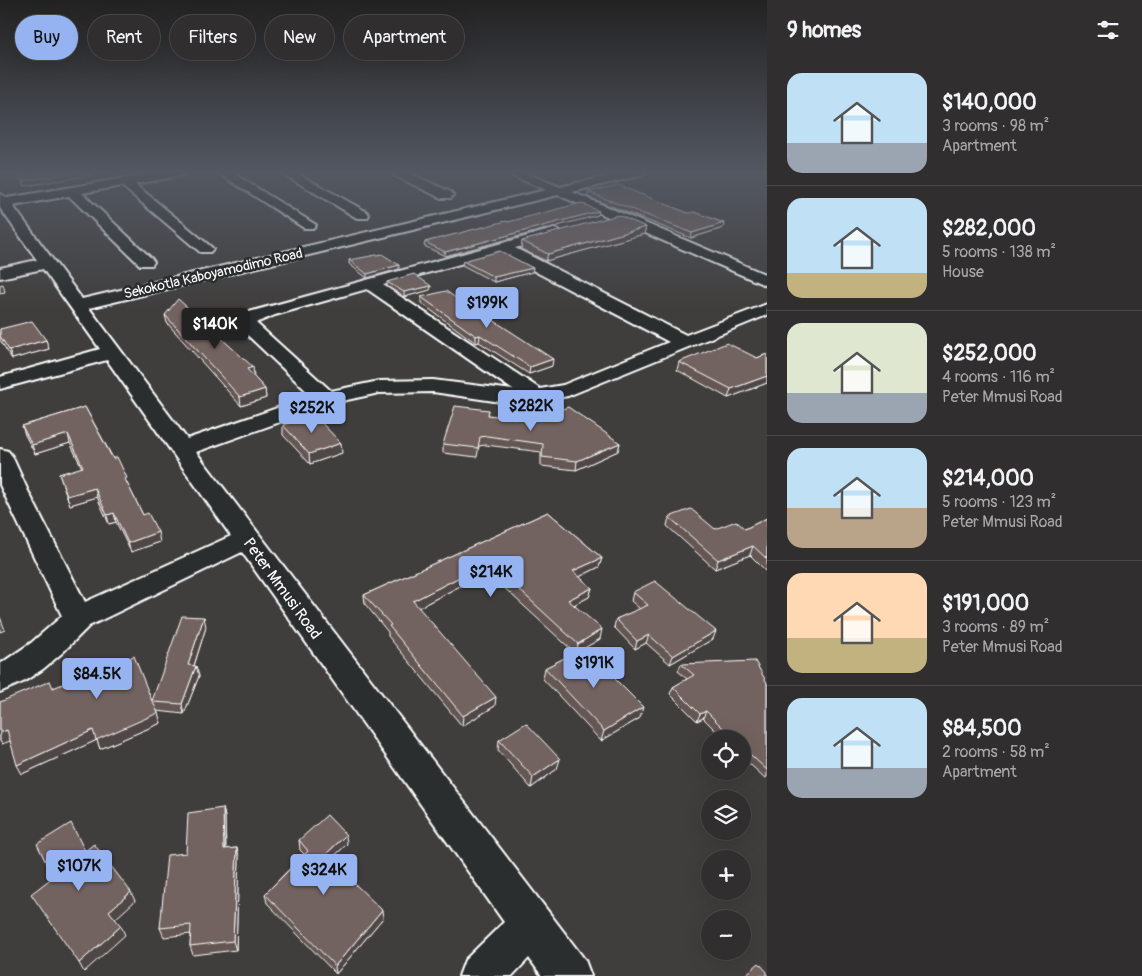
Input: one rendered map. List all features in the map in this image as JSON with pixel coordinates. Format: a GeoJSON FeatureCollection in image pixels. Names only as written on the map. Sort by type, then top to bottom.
{"type":"FeatureCollection","features":[{"type":"Feature","properties":{"kind":"street","name":"Peter Mmusi Road"},"geometry":{"type":"LineString","coordinates":[[15,218],[247,539],[569,976]]}},
{"type":"Feature","properties":{"kind":"street"},"geometry":{"type":"LineString","coordinates":[[100,218],[146,262]]}},
{"type":"Feature","properties":{"kind":"street"},"geometry":{"type":"LineString","coordinates":[[167,218],[205,249]]}},
{"type":"Feature","properties":{"kind":"street"},"geometry":{"type":"LineString","coordinates":[[297,218],[309,225]]}},
{"type":"Feature","properties":{"kind":"street","name":"Sekokotla Kaboyamodimo Road"},"geometry":{"type":"LineString","coordinates":[[78,305],[448,218]]}},
{"type":"Feature","properties":{"kind":"street"},"geometry":{"type":"LineString","coordinates":[[590,223],[611,218]]}},
{"type":"Feature","properties":{"kind":"street"},"geometry":{"type":"LineString","coordinates":[[621,218],[732,264],[767,281]]}},
{"type":"Feature","properties":{"kind":"street"},"geometry":{"type":"LineString","coordinates":[[327,398],[247,324],[247,320],[269,311],[572,228]]}},
{"type":"Feature","properties":{"kind":"street"},"geometry":{"type":"LineString","coordinates":[[501,247],[684,342]]}},
{"type":"Feature","properties":{"kind":"street"},"geometry":{"type":"LineString","coordinates":[[0,273],[47,263]]}},
{"type":"Feature","properties":{"kind":"street"},"geometry":{"type":"LineString","coordinates":[[370,284],[536,396]]}},
{"type":"Feature","properties":{"kind":"street"},"geometry":{"type":"LineString","coordinates":[[182,449],[327,398],[379,387],[433,386],[501,396],[536,396],[568,390],[767,310]]}},
{"type":"Feature","properties":{"kind":"street"},"geometry":{"type":"LineString","coordinates":[[0,383],[112,352]]}},
{"type":"Feature","properties":{"kind":"street"},"geometry":{"type":"LineString","coordinates":[[0,456],[8,494],[78,618]]}},
{"type":"Feature","properties":{"kind":"street"},"geometry":{"type":"LineString","coordinates":[[0,679],[35,658],[59,639],[78,618],[247,539]]}},
{"type":"Feature","properties":{"kind":"street"},"geometry":{"type":"LineString","coordinates":[[481,976],[532,925]]}},
{"type":"Feature","properties":{"kind":"building"},"geometry":{"type":"Polygon","coordinates":[[[525,218],[574,218],[445,252],[425,242],[506,221],[525,218]]]}},
{"type":"Feature","properties":{"kind":"building"},"geometry":{"type":"Polygon","coordinates":[[[609,218],[624,218],[646,227],[548,254],[522,241],[609,218]]]}},
{"type":"Feature","properties":{"kind":"building"},"geometry":{"type":"Polygon","coordinates":[[[653,218],[710,218],[724,223],[692,233],[653,218]]]}},
{"type":"Feature","properties":{"kind":"building"},"geometry":{"type":"Polygon","coordinates":[[[500,251],[533,268],[494,277],[463,261],[500,251]]]}},
{"type":"Feature","properties":{"kind":"building"},"geometry":{"type":"Polygon","coordinates":[[[382,254],[399,265],[367,274],[349,260],[382,254]]]}},
{"type":"Feature","properties":{"kind":"building"},"geometry":{"type":"Polygon","coordinates":[[[414,274],[431,286],[404,292],[387,282],[414,274]]]}},
{"type":"Feature","properties":{"kind":"building"},"geometry":{"type":"Polygon","coordinates":[[[446,291],[488,321],[493,320],[553,359],[530,367],[480,335],[476,336],[421,297],[446,291]]]}},
{"type":"Feature","properties":{"kind":"building"},"geometry":{"type":"Polygon","coordinates":[[[178,299],[253,367],[247,369],[265,389],[240,397],[165,315],[178,299]]]}},
{"type":"Feature","properties":{"kind":"building"},"geometry":{"type":"Polygon","coordinates":[[[32,321],[46,340],[9,350],[0,336],[0,329],[32,321]]]}},
{"type":"Feature","properties":{"kind":"building"},"geometry":{"type":"Polygon","coordinates":[[[727,343],[757,358],[767,354],[767,376],[731,389],[679,362],[727,343]]]}},
{"type":"Feature","properties":{"kind":"building"},"geometry":{"type":"Polygon","coordinates":[[[455,406],[489,410],[488,415],[532,420],[568,407],[620,443],[577,461],[542,457],[543,444],[487,436],[480,437],[478,448],[443,444],[455,406]]]}},
{"type":"Feature","properties":{"kind":"building"},"geometry":{"type":"Polygon","coordinates":[[[85,407],[113,459],[117,457],[127,478],[125,479],[143,515],[148,513],[158,532],[128,543],[114,513],[107,515],[95,488],[67,496],[59,474],[83,467],[68,434],[32,445],[22,426],[85,407]]]}},
{"type":"Feature","properties":{"kind":"building"},"geometry":{"type":"Polygon","coordinates":[[[314,415],[341,443],[309,454],[283,425],[314,415]]]}},
{"type":"Feature","properties":{"kind":"building"},"geometry":{"type":"Polygon","coordinates":[[[691,509],[715,529],[736,521],[745,529],[767,518],[767,559],[753,546],[718,560],[669,517],[691,509]]]}},
{"type":"Feature","properties":{"kind":"building"},"geometry":{"type":"Polygon","coordinates":[[[548,512],[602,558],[573,571],[592,588],[568,600],[602,629],[578,644],[489,562],[413,601],[496,697],[463,716],[389,626],[391,625],[364,595],[548,512]]]}},
{"type":"Feature","properties":{"kind":"building"},"geometry":{"type":"Polygon","coordinates":[[[655,581],[716,631],[673,656],[649,635],[637,641],[616,619],[648,605],[633,592],[655,581]]]}},
{"type":"Feature","properties":{"kind":"building"},"geometry":{"type":"Polygon","coordinates":[[[182,616],[204,617],[188,665],[196,666],[182,704],[153,702],[158,713],[96,740],[93,730],[17,765],[7,730],[0,733],[0,702],[50,681],[53,688],[134,656],[152,701],[182,616]]]}},
{"type":"Feature","properties":{"kind":"building"},"geometry":{"type":"Polygon","coordinates":[[[584,648],[643,707],[604,731],[545,668],[584,648]]]}},
{"type":"Feature","properties":{"kind":"building"},"geometry":{"type":"Polygon","coordinates":[[[755,661],[767,683],[767,770],[751,755],[751,730],[725,730],[706,711],[700,714],[673,687],[694,675],[681,664],[755,661]]]}},
{"type":"Feature","properties":{"kind":"building"},"geometry":{"type":"Polygon","coordinates":[[[526,723],[560,759],[533,777],[499,740],[526,723]]]}},
{"type":"Feature","properties":{"kind":"building"},"geometry":{"type":"Polygon","coordinates":[[[223,808],[224,849],[237,848],[233,941],[190,946],[191,925],[160,928],[167,855],[186,853],[188,813],[223,808]]]}},
{"type":"Feature","properties":{"kind":"building"},"geometry":{"type":"Polygon","coordinates":[[[327,815],[346,835],[325,855],[382,910],[335,966],[265,894],[308,851],[299,840],[327,815]]]}},
{"type":"Feature","properties":{"kind":"building"},"geometry":{"type":"Polygon","coordinates":[[[71,823],[85,851],[94,844],[131,892],[109,911],[121,926],[79,963],[31,894],[53,877],[37,844],[71,823]]]}},
{"type":"Feature","properties":{"kind":"building"},"geometry":{"type":"Polygon","coordinates":[[[759,963],[767,972],[767,976],[744,976],[759,963]]]}}]}
